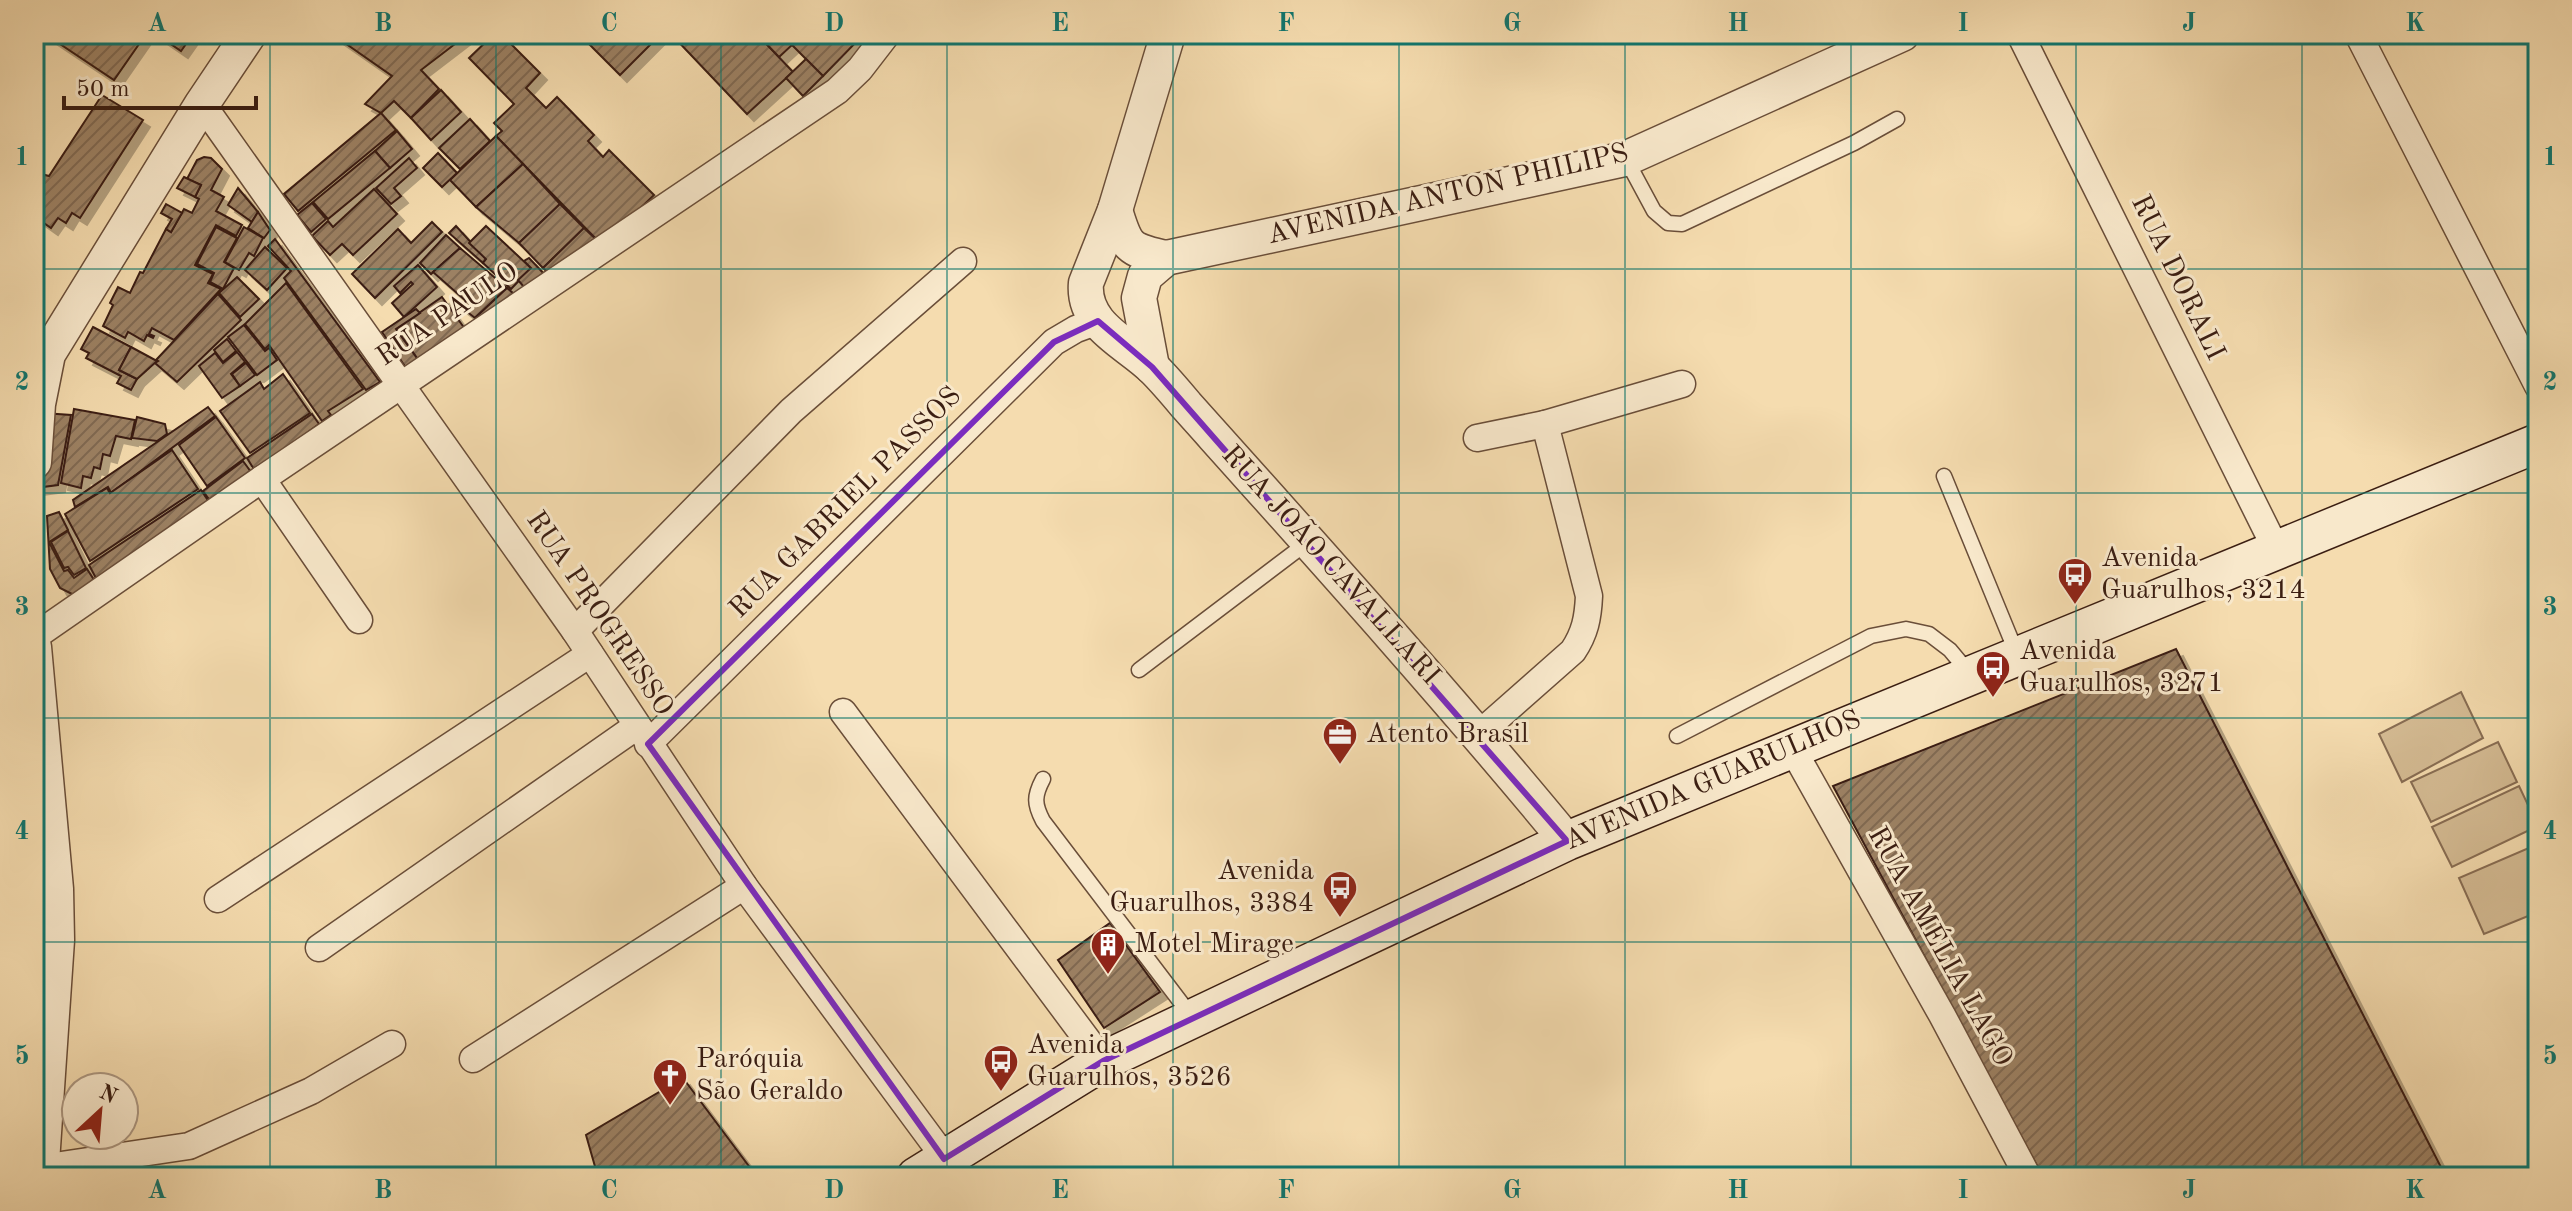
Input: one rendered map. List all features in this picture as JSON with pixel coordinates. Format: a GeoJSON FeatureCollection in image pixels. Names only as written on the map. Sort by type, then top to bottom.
{"type":"FeatureCollection","features":[{"type":"Feature","properties":{"kind":"main road","name":"AVENIDA GUARULHOS"},"geometry":{"type":"LineString","coordinates":[[940,1171],[1103,1061],[1567,841],[2538,443]]}},
{"type":"Feature","properties":{"kind":"street"},"geometry":{"type":"LineString","coordinates":[[34,462],[41,347],[249,34]]}},
{"type":"Feature","properties":{"kind":"street","name":"RUA PAULO"},"geometry":{"type":"LineString","coordinates":[[34,637],[262,479],[837,91],[860,69],[887,34]]}},
{"type":"Feature","properties":{"kind":"street"},"geometry":{"type":"LineString","coordinates":[[1139,298],[1116,285],[1086,283],[1115,210],[1168,34]]}},
{"type":"Feature","properties":{"kind":"street","name":"AVENIDA ANTON PHILIPS"},"geometry":{"type":"LineString","coordinates":[[1166,258],[1625,159],[1902,34]]}},
{"type":"Feature","properties":{"kind":"street","name":"RUA DORALI"},"geometry":{"type":"LineString","coordinates":[[2020,34],[2277,551]]}},
{"type":"Feature","properties":{"kind":"street"},"geometry":{"type":"LineString","coordinates":[[2358,34],[2538,386]]}},
{"type":"Feature","properties":{"kind":"street","name":"RUA PROGRESSO"},"geometry":{"type":"LineString","coordinates":[[202,104],[575,631],[744,886],[940,1171]]}},
{"type":"Feature","properties":{"kind":"street"},"geometry":{"type":"LineString","coordinates":[[1115,210],[1128,245],[1138,252],[1166,258]]}},
{"type":"Feature","properties":{"kind":"street"},"geometry":{"type":"LineString","coordinates":[[1152,367],[1139,298],[1145,276],[1166,258]]}},
{"type":"Feature","properties":{"kind":"street"},"geometry":{"type":"LineString","coordinates":[[575,631],[791,411],[963,261]]}},
{"type":"Feature","properties":{"kind":"street","name":"RUA JOÃO CAVALLARI"},"geometry":{"type":"LineString","coordinates":[[1086,283],[1085,295],[1098,321],[1152,367],[1309,541],[1479,734],[1567,841]]}},
{"type":"Feature","properties":{"kind":"street","name":"RUA GABRIEL PASSOS"},"geometry":{"type":"LineString","coordinates":[[319,948],[643,735],[1054,342],[1098,321]]}},
{"type":"Feature","properties":{"kind":"street"},"geometry":{"type":"LineString","coordinates":[[1477,438],[1545,424],[1682,384]]}},
{"type":"Feature","properties":{"kind":"street"},"geometry":{"type":"LineString","coordinates":[[1479,734],[1573,651],[1583,636],[1588,617],[1589,596],[1545,424]]}},
{"type":"Feature","properties":{"kind":"street"},"geometry":{"type":"LineString","coordinates":[[262,479],[359,620]]}},
{"type":"Feature","properties":{"kind":"street"},"geometry":{"type":"LineString","coordinates":[[34,647],[57,915],[41,1173],[189,1146],[311,1091],[392,1044]]}},
{"type":"Feature","properties":{"kind":"street"},"geometry":{"type":"LineString","coordinates":[[218,899],[590,654]]}},
{"type":"Feature","properties":{"kind":"street"},"geometry":{"type":"LineString","coordinates":[[843,712],[1103,1061]]}},
{"type":"Feature","properties":{"kind":"street","name":"RUA AMÉLIA LAGO"},"geometry":{"type":"LineString","coordinates":[[1792,748],[1942,1015],[2028,1177]]}},
{"type":"Feature","properties":{"kind":"street"},"geometry":{"type":"LineString","coordinates":[[473,1059],[744,886]]}},
{"type":"Feature","properties":{"kind":"lane"},"geometry":{"type":"LineString","coordinates":[[1625,159],[1654,211],[1668,223],[1682,224],[1854,143],[1897,119]]}},
{"type":"Feature","properties":{"kind":"lane"},"geometry":{"type":"LineString","coordinates":[[1944,476],[2017,655]]}},
{"type":"Feature","properties":{"kind":"lane"},"geometry":{"type":"LineString","coordinates":[[1139,670],[1309,541]]}},
{"type":"Feature","properties":{"kind":"lane"},"geometry":{"type":"LineString","coordinates":[[1677,736],[1871,636],[1906,629],[1929,634],[1950,650],[1970,674]]}},
{"type":"Feature","properties":{"kind":"lane"},"geometry":{"type":"LineString","coordinates":[[1043,779],[1035,795],[1036,807],[1043,821],[1192,1017]]}},
{"type":"Feature","properties":{"kind":"highlighted area"},"geometry":{"type":"Polygon","coordinates":[[[1098,321],[1152,367],[1567,841],[1103,1061],[944,1159],[648,744],[1054,342],[1098,321]]]}},
{"type":"Feature","properties":{"kind":"shaded area"},"geometry":{"type":"Polygon","coordinates":[[[2461,692],[2483,738],[2402,782],[2379,734],[2461,692]]]}},
{"type":"Feature","properties":{"kind":"shaded area"},"geometry":{"type":"Polygon","coordinates":[[[2498,742],[2517,782],[2431,822],[2411,782],[2498,742]]]}},
{"type":"Feature","properties":{"kind":"shaded area"},"geometry":{"type":"Polygon","coordinates":[[[2519,786],[2538,826],[2452,867],[2432,827],[2519,786]]]}},
{"type":"Feature","properties":{"kind":"shaded area"},"geometry":{"type":"Polygon","coordinates":[[[2538,844],[2538,912],[2484,934],[2459,878],[2538,844]]]}},
{"type":"Feature","properties":{"kind":"building"},"geometry":{"type":"Polygon","coordinates":[[[45,34],[146,34],[114,80],[45,34]]]}},
{"type":"Feature","properties":{"kind":"building"},"geometry":{"type":"Polygon","coordinates":[[[156,34],[193,34],[181,51],[156,34]]]}},
{"type":"Feature","properties":{"kind":"building"},"geometry":{"type":"Polygon","coordinates":[[[332,34],[468,34],[421,70],[439,89],[411,118],[394,101],[381,113],[365,104],[392,76],[332,34]]]}},
{"type":"Feature","properties":{"kind":"building"},"geometry":{"type":"Polygon","coordinates":[[[494,34],[501,34],[540,73],[526,88],[546,108],[557,97],[594,135],[588,141],[603,157],[609,150],[654,195],[602,245],[496,136],[502,131],[494,123],[514,104],[469,58],[494,34]]]}},
{"type":"Feature","properties":{"kind":"building"},"geometry":{"type":"Polygon","coordinates":[[[589,34],[659,36],[620,75],[586,41],[591,36],[589,34]]]}},
{"type":"Feature","properties":{"kind":"building"},"geometry":{"type":"Polygon","coordinates":[[[671,34],[757,34],[793,72],[747,114],[671,34]]]}},
{"type":"Feature","properties":{"kind":"building"},"geometry":{"type":"Polygon","coordinates":[[[757,34],[783,34],[792,45],[779,57],[757,34]]]}},
{"type":"Feature","properties":{"kind":"building"},"geometry":{"type":"Polygon","coordinates":[[[783,34],[804,34],[792,45],[783,34]]]}},
{"type":"Feature","properties":{"kind":"building"},"geometry":{"type":"Polygon","coordinates":[[[804,34],[864,34],[823,76],[792,45],[804,34]]]}},
{"type":"Feature","properties":{"kind":"building"},"geometry":{"type":"Polygon","coordinates":[[[806,59],[823,76],[803,96],[786,78],[806,59]]]}},
{"type":"Feature","properties":{"kind":"building"},"geometry":{"type":"Polygon","coordinates":[[[441,90],[461,112],[431,140],[411,118],[441,90]]]}},
{"type":"Feature","properties":{"kind":"building"},"geometry":{"type":"Polygon","coordinates":[[[102,95],[143,120],[80,218],[72,213],[66,223],[58,218],[51,228],[34,216],[34,191],[45,175],[49,176],[102,95]]]}},
{"type":"Feature","properties":{"kind":"building"},"geometry":{"type":"Polygon","coordinates":[[[381,113],[396,130],[298,211],[284,194],[381,113]]]}},
{"type":"Feature","properties":{"kind":"building"},"geometry":{"type":"Polygon","coordinates":[[[470,119],[490,141],[460,169],[439,148],[470,119]]]}},
{"type":"Feature","properties":{"kind":"building"},"geometry":{"type":"Polygon","coordinates":[[[397,131],[412,149],[390,168],[375,151],[397,131]]]}},
{"type":"Feature","properties":{"kind":"building"},"geometry":{"type":"Polygon","coordinates":[[[496,136],[523,164],[476,207],[450,180],[496,136]]]}},
{"type":"Feature","properties":{"kind":"building"},"geometry":{"type":"Polygon","coordinates":[[[375,151],[390,168],[328,219],[313,202],[375,151]]]}},
{"type":"Feature","properties":{"kind":"building"},"geometry":{"type":"Polygon","coordinates":[[[438,153],[457,173],[442,187],[423,168],[438,153]]]}},
{"type":"Feature","properties":{"kind":"building"},"geometry":{"type":"Polygon","coordinates":[[[211,158],[222,169],[211,190],[224,197],[216,211],[242,225],[236,236],[216,225],[195,265],[213,274],[208,283],[221,289],[174,340],[152,328],[149,334],[153,338],[147,335],[144,341],[128,332],[125,338],[103,326],[113,305],[110,303],[118,287],[130,293],[166,229],[171,232],[184,209],[192,213],[201,185],[187,179],[197,160],[211,158]]]}},
{"type":"Feature","properties":{"kind":"building"},"geometry":{"type":"Polygon","coordinates":[[[409,158],[417,168],[394,188],[401,196],[391,204],[376,188],[409,158]]]}},
{"type":"Feature","properties":{"kind":"building"},"geometry":{"type":"Polygon","coordinates":[[[523,164],[560,204],[519,243],[476,207],[523,164]]]}},
{"type":"Feature","properties":{"kind":"building"},"geometry":{"type":"Polygon","coordinates":[[[184,177],[201,185],[195,197],[177,188],[184,177]]]}},
{"type":"Feature","properties":{"kind":"building"},"geometry":{"type":"Polygon","coordinates":[[[238,188],[258,212],[252,222],[228,205],[238,188]]]}},
{"type":"Feature","properties":{"kind":"building"},"geometry":{"type":"Polygon","coordinates":[[[374,189],[397,214],[353,255],[342,244],[330,255],[312,236],[328,221],[333,227],[374,189]]]}},
{"type":"Feature","properties":{"kind":"building"},"geometry":{"type":"Polygon","coordinates":[[[312,203],[326,219],[311,232],[297,215],[312,203]]]}},
{"type":"Feature","properties":{"kind":"building"},"geometry":{"type":"Polygon","coordinates":[[[166,204],[182,213],[171,232],[166,229],[172,219],[161,213],[166,204]]]}},
{"type":"Feature","properties":{"kind":"building"},"geometry":{"type":"Polygon","coordinates":[[[560,204],[584,228],[543,268],[519,243],[560,204]]]}},
{"type":"Feature","properties":{"kind":"building"},"geometry":{"type":"Polygon","coordinates":[[[258,212],[270,230],[264,238],[248,228],[258,212]]]}},
{"type":"Feature","properties":{"kind":"building"},"geometry":{"type":"Polygon","coordinates":[[[432,222],[442,232],[375,298],[352,274],[398,229],[411,243],[432,222]]]}},
{"type":"Feature","properties":{"kind":"building"},"geometry":{"type":"Polygon","coordinates":[[[456,226],[486,259],[483,263],[449,233],[456,226]]]}},
{"type":"Feature","properties":{"kind":"building"},"geometry":{"type":"Polygon","coordinates":[[[486,226],[531,268],[511,289],[483,263],[486,259],[469,243],[486,226]]]}},
{"type":"Feature","properties":{"kind":"building"},"geometry":{"type":"Polygon","coordinates":[[[216,227],[237,238],[224,262],[234,268],[223,289],[210,282],[214,273],[197,264],[216,227]]]}},
{"type":"Feature","properties":{"kind":"building"},"geometry":{"type":"Polygon","coordinates":[[[244,227],[263,238],[254,256],[249,253],[239,270],[225,262],[244,227]]]}},
{"type":"Feature","properties":{"kind":"building"},"geometry":{"type":"Polygon","coordinates":[[[584,228],[602,245],[554,278],[543,268],[584,228]]]}},
{"type":"Feature","properties":{"kind":"building"},"geometry":{"type":"Polygon","coordinates":[[[446,235],[460,248],[431,274],[420,263],[446,235]]]}},
{"type":"Feature","properties":{"kind":"building"},"geometry":{"type":"Polygon","coordinates":[[[275,239],[380,382],[366,390],[284,278],[291,271],[268,246],[275,239]]]}},
{"type":"Feature","properties":{"kind":"building"},"geometry":{"type":"Polygon","coordinates":[[[265,247],[287,268],[267,290],[245,270],[265,247]]]}},
{"type":"Feature","properties":{"kind":"building"},"geometry":{"type":"Polygon","coordinates":[[[460,248],[507,288],[475,318],[461,307],[466,301],[433,272],[460,248]]]}},
{"type":"Feature","properties":{"kind":"building"},"geometry":{"type":"Polygon","coordinates":[[[529,258],[548,278],[530,294],[518,280],[531,268],[524,261],[529,258]]]}},
{"type":"Feature","properties":{"kind":"building"},"geometry":{"type":"Polygon","coordinates":[[[418,265],[437,287],[404,317],[392,303],[413,284],[411,282],[400,293],[394,286],[418,265]]]}},
{"type":"Feature","properties":{"kind":"building"},"geometry":{"type":"Polygon","coordinates":[[[237,277],[259,299],[240,317],[219,293],[237,277]]]}},
{"type":"Feature","properties":{"kind":"building"},"geometry":{"type":"Polygon","coordinates":[[[286,283],[363,389],[328,411],[331,415],[322,421],[269,345],[265,349],[245,324],[286,283]]]}},
{"type":"Feature","properties":{"kind":"building"},"geometry":{"type":"Polygon","coordinates":[[[507,288],[520,299],[483,325],[475,318],[507,288]]]}},
{"type":"Feature","properties":{"kind":"building"},"geometry":{"type":"Polygon","coordinates":[[[218,294],[241,320],[177,382],[155,363],[156,360],[218,294]]]}},
{"type":"Feature","properties":{"kind":"building"},"geometry":{"type":"Polygon","coordinates":[[[442,297],[465,329],[419,361],[396,329],[442,297]]]}},
{"type":"Feature","properties":{"kind":"building"},"geometry":{"type":"Polygon","coordinates":[[[416,309],[420,313],[396,329],[419,361],[406,368],[382,332],[416,309]]]}},
{"type":"Feature","properties":{"kind":"building"},"geometry":{"type":"Polygon","coordinates":[[[244,325],[265,351],[269,348],[277,360],[257,375],[228,337],[244,325]]]}},
{"type":"Feature","properties":{"kind":"building"},"geometry":{"type":"Polygon","coordinates":[[[93,327],[131,347],[119,370],[137,379],[131,390],[117,383],[121,376],[86,358],[89,353],[81,349],[93,327]]]}},
{"type":"Feature","properties":{"kind":"building"},"geometry":{"type":"Polygon","coordinates":[[[227,339],[236,351],[223,362],[214,350],[227,339]]]}},
{"type":"Feature","properties":{"kind":"building"},"geometry":{"type":"Polygon","coordinates":[[[131,347],[157,361],[137,379],[119,370],[131,347]]]}},
{"type":"Feature","properties":{"kind":"building"},"geometry":{"type":"Polygon","coordinates":[[[237,352],[245,362],[231,374],[240,386],[222,398],[199,366],[215,353],[223,363],[237,352]]]}},
{"type":"Feature","properties":{"kind":"building"},"geometry":{"type":"Polygon","coordinates":[[[246,363],[255,375],[240,386],[232,374],[246,363]]]}},
{"type":"Feature","properties":{"kind":"building"},"geometry":{"type":"Polygon","coordinates":[[[283,374],[310,413],[250,453],[220,411],[260,382],[264,389],[283,374]]]}},
{"type":"Feature","properties":{"kind":"building"},"geometry":{"type":"Polygon","coordinates":[[[208,407],[215,416],[111,493],[108,487],[75,507],[73,500],[208,407]]]}},
{"type":"Feature","properties":{"kind":"building"},"geometry":{"type":"Polygon","coordinates":[[[74,409],[135,420],[131,439],[116,436],[110,456],[103,454],[100,469],[94,467],[91,478],[83,476],[81,488],[61,483],[74,409]]]}},
{"type":"Feature","properties":{"kind":"building"},"geometry":{"type":"Polygon","coordinates":[[[43,413],[71,415],[58,485],[35,488],[43,413]]]}},
{"type":"Feature","properties":{"kind":"building"},"geometry":{"type":"Polygon","coordinates":[[[312,414],[319,424],[255,471],[247,458],[312,414]]]}},
{"type":"Feature","properties":{"kind":"building"},"geometry":{"type":"Polygon","coordinates":[[[137,417],[165,424],[167,434],[157,441],[132,438],[137,417]]]}},
{"type":"Feature","properties":{"kind":"building"},"geometry":{"type":"Polygon","coordinates":[[[216,417],[245,458],[207,486],[179,445],[216,417]]]}},
{"type":"Feature","properties":{"kind":"building"},"geometry":{"type":"Polygon","coordinates":[[[172,450],[198,489],[90,561],[65,514],[107,488],[110,493],[172,450]]]}},
{"type":"Feature","properties":{"kind":"building"},"geometry":{"type":"Polygon","coordinates":[[[243,461],[251,472],[211,502],[203,491],[243,461]]]}},
{"type":"Feature","properties":{"kind":"building"},"geometry":{"type":"Polygon","coordinates":[[[201,490],[209,502],[97,580],[89,565],[201,490]]]}},
{"type":"Feature","properties":{"kind":"building"},"geometry":{"type":"Polygon","coordinates":[[[59,512],[68,530],[49,542],[64,571],[68,570],[74,578],[87,569],[96,583],[76,596],[60,588],[50,569],[47,516],[59,512]]]}},
{"type":"Feature","properties":{"kind":"building"},"geometry":{"type":"Polygon","coordinates":[[[68,531],[86,568],[74,575],[68,567],[64,568],[51,542],[68,531]]]}},
{"type":"Feature","properties":{"kind":"building"},"geometry":{"type":"Polygon","coordinates":[[[2176,649],[2446,1177],[2179,1177],[2175,1171],[2164,1177],[2043,1177],[1833,786],[2176,649]]]}},
{"type":"Feature","properties":{"kind":"building","name":"Motel Mirage"},"geometry":{"type":"Polygon","coordinates":[[[1110,923],[1160,992],[1104,1028],[1058,960],[1110,923]]]}},
{"type":"Feature","properties":{"kind":"building","name":"Paróquia São Geraldo"},"geometry":{"type":"Polygon","coordinates":[[[683,1078],[757,1177],[598,1177],[586,1135],[683,1078]]]}},
{"type":"Feature","properties":{"kind":"place","name":"Avenida Guarulhos, 3214"},"geometry":{"type":"Point","coordinates":[2075,606]}},
{"type":"Feature","properties":{"kind":"place","name":"Avenida Guarulhos, 3271"},"geometry":{"type":"Point","coordinates":[1993,699]}},
{"type":"Feature","properties":{"kind":"place","name":"Atento Brasil"},"geometry":{"type":"Point","coordinates":[1340,766]}},
{"type":"Feature","properties":{"kind":"place","name":"Avenida Guarulhos, 3384"},"geometry":{"type":"Point","coordinates":[1340,919]}},
{"type":"Feature","properties":{"kind":"place","name":"Motel Mirage"},"geometry":{"type":"Point","coordinates":[1108,976]}},
{"type":"Feature","properties":{"kind":"place","name":"Avenida Guarulhos, 3526"},"geometry":{"type":"Point","coordinates":[1001,1093]}},
{"type":"Feature","properties":{"kind":"place","name":"Paróquia São Geraldo"},"geometry":{"type":"Point","coordinates":[670,1107]}}]}
